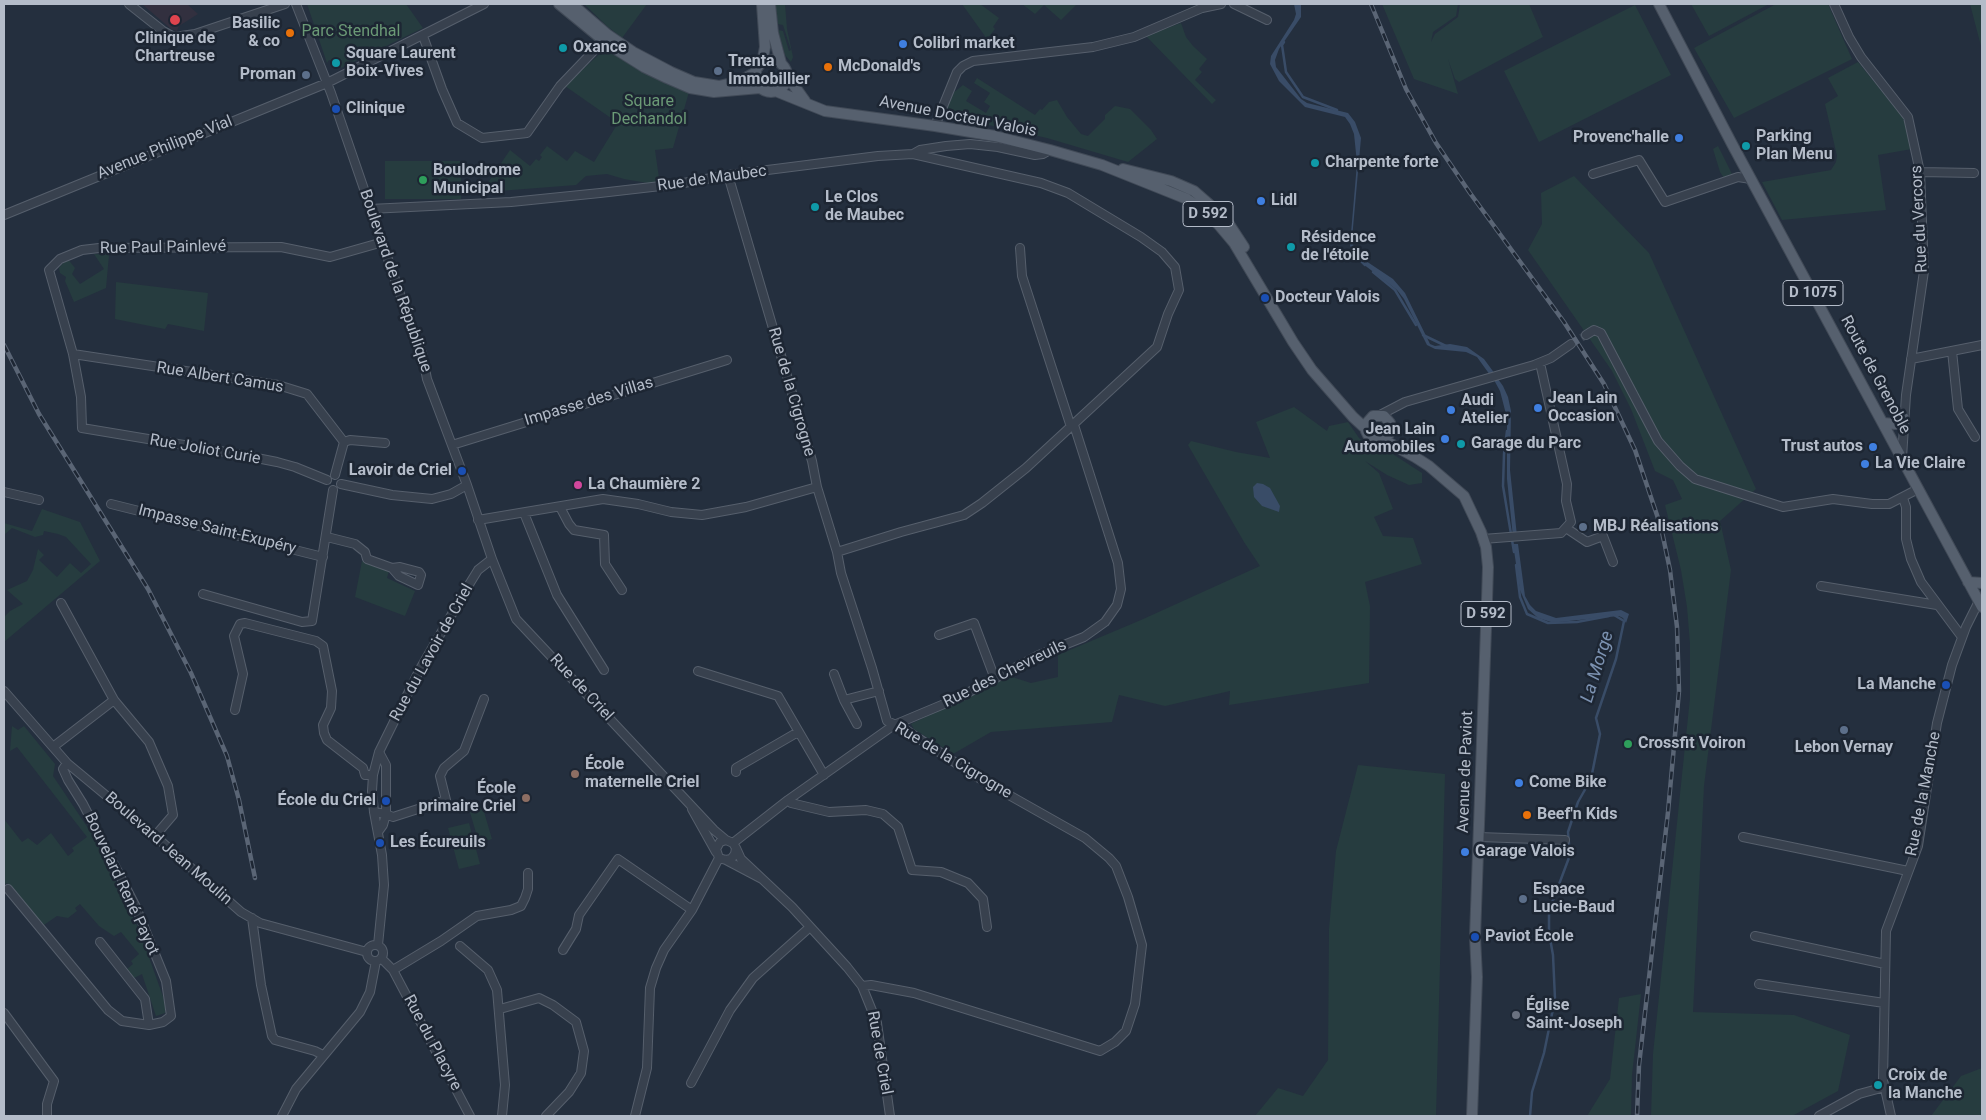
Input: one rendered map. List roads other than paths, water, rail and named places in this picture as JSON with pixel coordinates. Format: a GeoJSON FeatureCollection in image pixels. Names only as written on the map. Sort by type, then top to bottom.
{"type":"FeatureCollection","features":[{"type":"Feature","properties":{"kind":"main road"},"geometry":{"type":"LineString","coordinates":[[559,4],[644,67],[690,88],[714,92],[760,88],[772,93],[778,92],[784,87],[788,77]]}},
{"type":"Feature","properties":{"kind":"main road"},"geometry":{"type":"LineString","coordinates":[[572,4],[606,38],[654,64],[694,82],[718,86],[740,81],[756,72]]}},
{"type":"Feature","properties":{"kind":"main road"},"geometry":{"type":"LineString","coordinates":[[760,88],[755,78],[756,72],[762,63],[765,47],[762,4]]}},
{"type":"Feature","properties":{"kind":"main road"},"geometry":{"type":"LineString","coordinates":[[770,4],[773,34],[781,63]]}},
{"type":"Feature","properties":{"kind":"main road","name":"Route de Grenoble"},"geometry":{"type":"LineString","coordinates":[[1659,4],[1751,179],[1968,582],[1981,602]]}},
{"type":"Feature","properties":{"kind":"main road"},"geometry":{"type":"LineString","coordinates":[[762,63],[775,60],[781,63],[785,67],[788,77],[807,104]]}},
{"type":"Feature","properties":{"kind":"main road","name":"D 592"},"geometry":{"type":"LineString","coordinates":[[778,92],[807,104]]}},
{"type":"Feature","properties":{"kind":"main road","name":"Avenue Docteur Valois"},"geometry":{"type":"LineString","coordinates":[[807,104],[825,110],[995,136],[1102,165],[1137,171],[1162,178],[1194,191],[1225,218],[1240,239],[1268,289],[1275,310],[1293,342],[1312,370],[1365,428]]}},
{"type":"Feature","properties":{"kind":"main road","name":"Avenue Docteur Valois"},"geometry":{"type":"LineString","coordinates":[[1341,402],[1363,414],[1376,416]]}},
{"type":"Feature","properties":{"kind":"main road"},"geometry":{"type":"LineString","coordinates":[[1376,416],[1388,419],[1390,426],[1389,434],[1382,440],[1370,437],[1365,428],[1367,421],[1376,416]]}},
{"type":"Feature","properties":{"kind":"main road"},"geometry":{"type":"LineString","coordinates":[[1883,423],[1896,424],[1904,420]]}},
{"type":"Feature","properties":{"kind":"main road"},"geometry":{"type":"LineString","coordinates":[[1891,436],[1904,420]]}},
{"type":"Feature","properties":{"kind":"main road","name":"Avenue de Paviot"},"geometry":{"type":"LineString","coordinates":[[1390,426],[1397,440],[1464,496],[1483,539],[1488,576],[1475,937],[1477,977],[1472,1116]]}},
{"type":"Feature","properties":{"kind":"main road","name":"Avenue de Paviot"},"geometry":{"type":"LineString","coordinates":[[1382,440],[1415,456]]}},
{"type":"Feature","properties":{"kind":"main road"},"geometry":{"type":"LineString","coordinates":[[1968,582],[1982,583]]}},
{"type":"Feature","properties":{"kind":"street"},"geometry":{"type":"LineString","coordinates":[[129,4],[163,31],[174,37],[195,34],[285,4]]}},
{"type":"Feature","properties":{"kind":"street","name":"Boulevard de la République"},"geometry":{"type":"LineString","coordinates":[[296,4],[327,84],[422,353],[428,379],[492,559]]}},
{"type":"Feature","properties":{"kind":"street","name":"Avenue Philippe Vial"},"geometry":{"type":"LineString","coordinates":[[4,214],[327,84],[484,4]]}},
{"type":"Feature","properties":{"kind":"street"},"geometry":{"type":"LineString","coordinates":[[935,126],[957,72],[963,66],[973,61],[1093,47],[1134,37],[1202,8],[1221,4]]}},
{"type":"Feature","properties":{"kind":"street"},"geometry":{"type":"LineString","coordinates":[[1234,4],[1267,20]]}},
{"type":"Feature","properties":{"kind":"street","name":"Rue du Vercors"},"geometry":{"type":"LineString","coordinates":[[1834,4],[1849,38],[1861,58],[1908,117],[1920,172],[1924,271],[1911,359],[1902,458]]}},
{"type":"Feature","properties":{"kind":"street"},"geometry":{"type":"LineString","coordinates":[[423,36],[442,89],[457,123],[482,138],[527,133],[560,86],[606,38]]}},
{"type":"Feature","properties":{"kind":"street","name":"Rue de Maubec"},"geometry":{"type":"LineString","coordinates":[[370,209],[512,202],[678,184],[728,175],[772,171],[878,156],[913,154],[920,150],[946,146],[970,144],[998,147],[1035,155],[1043,154],[1050,150]]}},
{"type":"Feature","properties":{"kind":"street"},"geometry":{"type":"LineString","coordinates":[[837,552],[971,511],[1026,468],[1157,347],[1168,314],[1179,290],[1175,267],[1162,252],[1141,237],[1068,193],[1041,182],[913,154]]}},
{"type":"Feature","properties":{"kind":"street"},"geometry":{"type":"LineString","coordinates":[[1593,174],[1639,160],[1665,202],[1738,177],[1751,179]]}},
{"type":"Feature","properties":{"kind":"street"},"geometry":{"type":"LineString","coordinates":[[1920,172],[1974,173]]}},
{"type":"Feature","properties":{"kind":"street","name":"Rue de la Cigrogne"},"geometry":{"type":"LineString","coordinates":[[728,175],[812,461],[817,487],[837,552],[841,574],[887,721],[903,728],[977,777],[1085,838],[1109,858],[1116,866],[1134,914],[1142,945],[1135,1004],[1126,1030],[1116,1042],[1100,1051],[914,993],[871,985],[862,986]]}},
{"type":"Feature","properties":{"kind":"street","name":"Rue Paul Painlevé"},"geometry":{"type":"LineString","coordinates":[[82,428],[80,397],[73,354],[49,270],[60,259],[82,250],[98,248],[281,247],[330,257],[382,242]]}},
{"type":"Feature","properties":{"kind":"street","name":"Rue des Chevreuils"},"geometry":{"type":"LineString","coordinates":[[732,844],[788,800],[894,725],[956,700],[1039,655],[1084,637],[1105,622],[1117,605],[1120,589],[1118,562],[1022,276],[1020,248]]}},
{"type":"Feature","properties":{"kind":"street"},"geometry":{"type":"LineString","coordinates":[[1586,335],[1594,330],[1600,333],[1658,441],[1680,466],[1695,479],[1783,507],[1832,499],[1889,504],[1918,489]]}},
{"type":"Feature","properties":{"kind":"street"},"geometry":{"type":"LineString","coordinates":[[1376,416],[1405,402],[1495,378],[1540,362],[1571,344]]}},
{"type":"Feature","properties":{"kind":"street"},"geometry":{"type":"LineString","coordinates":[[1911,359],[1982,345]]}},
{"type":"Feature","properties":{"kind":"street"},"geometry":{"type":"LineString","coordinates":[[1952,352],[1958,409],[1975,437]]}},
{"type":"Feature","properties":{"kind":"street","name":"Rue Albert Camus"},"geometry":{"type":"LineString","coordinates":[[73,354],[278,385],[307,394],[344,442]]}},
{"type":"Feature","properties":{"kind":"street","name":"Impasse des Villas"},"geometry":{"type":"LineString","coordinates":[[452,445],[727,360]]}},
{"type":"Feature","properties":{"kind":"street"},"geometry":{"type":"LineString","coordinates":[[1483,539],[1561,532],[1571,522],[1566,501],[1567,484],[1540,362]]}},
{"type":"Feature","properties":{"kind":"street"},"geometry":{"type":"LineString","coordinates":[[1390,426],[1396,407]]}},
{"type":"Feature","properties":{"kind":"street","name":"Rue Joliot Curie"},"geometry":{"type":"LineString","coordinates":[[82,428],[277,462],[302,469],[326,480],[327,486],[334,490]]}},
{"type":"Feature","properties":{"kind":"street"},"geometry":{"type":"LineString","coordinates":[[335,475],[344,442],[350,440],[385,444]]}},
{"type":"Feature","properties":{"kind":"street"},"geometry":{"type":"LineString","coordinates":[[326,480],[335,475]]}},
{"type":"Feature","properties":{"kind":"street"},"geometry":{"type":"LineString","coordinates":[[335,475],[339,478],[341,484]]}},
{"type":"Feature","properties":{"kind":"street"},"geometry":{"type":"LineString","coordinates":[[341,484],[392,495],[432,499],[451,494],[467,485]]}},
{"type":"Feature","properties":{"kind":"street"},"geometry":{"type":"LineString","coordinates":[[203,594],[308,622],[312,620],[334,490],[341,484]]}},
{"type":"Feature","properties":{"kind":"street"},"geometry":{"type":"LineString","coordinates":[[478,520],[560,508],[603,499],[638,504],[671,512],[702,515],[746,507],[817,487]]}},
{"type":"Feature","properties":{"kind":"street"},"geometry":{"type":"LineString","coordinates":[[4,492],[39,500]]}},
{"type":"Feature","properties":{"kind":"street"},"geometry":{"type":"LineString","coordinates":[[1902,498],[1906,507],[1906,539],[1911,559],[1921,582],[1962,637]]}},
{"type":"Feature","properties":{"kind":"street","name":"Impasse Saint-Exupéry"},"geometry":{"type":"LineString","coordinates":[[112,504],[323,557]]}},
{"type":"Feature","properties":{"kind":"street"},"geometry":{"type":"LineString","coordinates":[[560,508],[568,524],[574,530],[604,535],[605,564],[622,590]]}},
{"type":"Feature","properties":{"kind":"street"},"geometry":{"type":"LineString","coordinates":[[524,512],[557,594],[604,670]]}},
{"type":"Feature","properties":{"kind":"street"},"geometry":{"type":"LineString","coordinates":[[1566,528],[1587,542],[1603,536],[1613,562]]}},
{"type":"Feature","properties":{"kind":"street"},"geometry":{"type":"LineString","coordinates":[[327,536],[355,544],[365,552],[367,559],[392,568]]}},
{"type":"Feature","properties":{"kind":"street","name":"Rue du Lavoir de Criel"},"geometry":{"type":"LineString","coordinates":[[378,945],[384,885],[374,812],[373,775],[379,752],[420,669],[465,591],[478,570],[492,559]]}},
{"type":"Feature","properties":{"kind":"street","name":"Rue de Criel"},"geometry":{"type":"LineString","coordinates":[[492,559],[516,619],[690,805],[732,844],[741,859],[810,927],[862,986],[878,1023],[890,1116]]}},
{"type":"Feature","properties":{"kind":"street"},"geometry":{"type":"LineString","coordinates":[[1822,586],[1937,605]]}},
{"type":"Feature","properties":{"kind":"street","name":"Rue de la Manche"},"geometry":{"type":"LineString","coordinates":[[1892,1116],[1884,1084],[1886,932],[1918,846],[1938,723],[1952,665],[1962,637],[1981,602]]}},
{"type":"Feature","properties":{"kind":"street"},"geometry":{"type":"LineString","coordinates":[[61,603],[114,700],[149,742],[168,786],[173,816],[155,836]]}},
{"type":"Feature","properties":{"kind":"street"},"geometry":{"type":"LineString","coordinates":[[235,710],[243,674],[234,636],[240,624],[245,623],[316,641],[323,646],[332,691],[331,708],[323,725],[324,733],[327,740],[363,768],[366,775],[373,775]]}},
{"type":"Feature","properties":{"kind":"street"},"geometry":{"type":"LineString","coordinates":[[940,635],[974,623],[995,679]]}},
{"type":"Feature","properties":{"kind":"street"},"geometry":{"type":"LineString","coordinates":[[698,671],[778,696],[824,775]]}},
{"type":"Feature","properties":{"kind":"street"},"geometry":{"type":"LineString","coordinates":[[834,674],[844,700],[857,724]]}},
{"type":"Feature","properties":{"kind":"street","name":"Boulevard Jean Moulin"},"geometry":{"type":"LineString","coordinates":[[4,691],[67,763],[155,836],[227,900],[252,918],[260,923],[367,952]]}},
{"type":"Feature","properties":{"kind":"street"},"geometry":{"type":"LineString","coordinates":[[844,700],[879,691]]}},
{"type":"Feature","properties":{"kind":"street"},"geometry":{"type":"LineString","coordinates":[[374,812],[393,817],[446,800],[440,776],[444,768],[464,751],[484,699]]}},
{"type":"Feature","properties":{"kind":"street"},"geometry":{"type":"LineString","coordinates":[[53,747],[114,700]]}},
{"type":"Feature","properties":{"kind":"street"},"geometry":{"type":"LineString","coordinates":[[736,772],[736,768],[798,732]]}},
{"type":"Feature","properties":{"kind":"street"},"geometry":{"type":"LineString","coordinates":[[378,832],[383,825],[386,814],[386,765],[379,752]]}},
{"type":"Feature","properties":{"kind":"street","name":"Bouvelard René Payot"},"geometry":{"type":"LineString","coordinates":[[8,888],[108,1010],[122,1021],[149,1025],[163,1022],[172,1016],[166,981],[135,905],[84,804],[68,780],[64,769],[67,763]]}},
{"type":"Feature","properties":{"kind":"street"},"geometry":{"type":"LineString","coordinates":[[788,800],[791,803],[829,812],[866,810],[883,814],[898,826],[912,870],[941,872],[968,883],[983,899],[986,927]]}},
{"type":"Feature","properties":{"kind":"street","name":"Rue de Criel"},"geometry":{"type":"LineString","coordinates":[[690,805],[720,857],[756,878],[764,880]]}},
{"type":"Feature","properties":{"kind":"street"},"geometry":{"type":"LineString","coordinates":[[1479,837],[1565,840]]}},
{"type":"Feature","properties":{"kind":"street"},"geometry":{"type":"LineString","coordinates":[[1743,837],[1908,871]]}},
{"type":"Feature","properties":{"kind":"street"},"geometry":{"type":"LineString","coordinates":[[635,1116],[646,1068],[650,988],[664,950],[692,910],[720,857],[718,844],[732,844],[734,857],[720,857]]}},
{"type":"Feature","properties":{"kind":"street"},"geometry":{"type":"LineString","coordinates":[[564,950],[576,929],[579,915],[618,859],[692,910]]}},
{"type":"Feature","properties":{"kind":"street"},"geometry":{"type":"LineString","coordinates":[[393,970],[442,941],[477,916],[511,910],[520,906],[528,889],[528,873]]}},
{"type":"Feature","properties":{"kind":"street"},"geometry":{"type":"LineString","coordinates":[[252,918],[261,984],[272,1036],[275,1040],[323,1055]]}},
{"type":"Feature","properties":{"kind":"street"},"geometry":{"type":"LineString","coordinates":[[691,1083],[730,1010],[753,978],[810,927]]}},
{"type":"Feature","properties":{"kind":"street"},"geometry":{"type":"LineString","coordinates":[[1755,936],[1885,964]]}},
{"type":"Feature","properties":{"kind":"street"},"geometry":{"type":"LineString","coordinates":[[100,942],[145,999],[149,1025]]}},
{"type":"Feature","properties":{"kind":"street"},"geometry":{"type":"LineString","coordinates":[[282,1116],[296,1089],[360,1012],[370,992],[383,950],[378,945],[371,946],[367,952],[370,958],[379,959]]}},
{"type":"Feature","properties":{"kind":"street"},"geometry":{"type":"LineString","coordinates":[[460,946],[488,970],[497,990],[505,1085],[502,1116]]}},
{"type":"Feature","properties":{"kind":"street","name":"Rue du Placyre"},"geometry":{"type":"LineString","coordinates":[[379,959],[393,970],[470,1116]]}},
{"type":"Feature","properties":{"kind":"street"},"geometry":{"type":"LineString","coordinates":[[1759,984],[1884,1003]]}},
{"type":"Feature","properties":{"kind":"street"},"geometry":{"type":"LineString","coordinates":[[500,1009],[539,998],[553,1005],[576,1022],[584,1051],[581,1073],[569,1092],[546,1116]]}},
{"type":"Feature","properties":{"kind":"street"},"geometry":{"type":"LineString","coordinates":[[4,1013],[54,1081],[47,1104],[47,1116]]}},
{"type":"Feature","properties":{"kind":"street"},"geometry":{"type":"LineString","coordinates":[[1819,1116],[1859,1094],[1884,1084]]}},
{"type":"Feature","properties":{"kind":"water"},"geometry":{"type":"Polygon","coordinates":[[[1294,4],[1301,4],[1301,17],[1279,49],[1275,60],[1276,67],[1301,99],[1307,103],[1348,113],[1355,122],[1361,138],[1352,239],[1356,257],[1354,258],[1350,245],[1357,163],[1354,134],[1350,124],[1345,117],[1305,107],[1279,81],[1270,64],[1271,56],[1294,20],[1296,14],[1294,4]]]}},
{"type":"Feature","properties":{"kind":"water"},"geometry":{"type":"Polygon","coordinates":[[[1366,261],[1393,279],[1405,293],[1430,344],[1435,346],[1450,344],[1467,347],[1484,359],[1495,374],[1490,375],[1477,357],[1466,352],[1435,349],[1427,345],[1404,299],[1397,290],[1363,264],[1366,261]]]}},
{"type":"Feature","properties":{"kind":"water"},"geometry":{"type":"Polygon","coordinates":[[[1498,379],[1508,397],[1511,411],[1510,470],[1517,536],[1513,537],[1507,479],[1507,418],[1500,391],[1494,380],[1498,379]]]}},
{"type":"Feature","properties":{"kind":"water"},"geometry":{"type":"Polygon","coordinates":[[[1257,483],[1270,488],[1280,506],[1279,512],[1262,506],[1254,497],[1253,487],[1257,483]]]}},
{"type":"Feature","properties":{"kind":"water"},"geometry":{"type":"Polygon","coordinates":[[[1513,544],[1518,544],[1525,596],[1536,611],[1556,618],[1621,610],[1629,614],[1626,623],[1619,616],[1559,622],[1538,618],[1528,609],[1520,590],[1513,544]]]}},
{"type":"Feature","properties":{"kind":"waterway","name":"La Morge"},"geometry":{"type":"LineString","coordinates":[[1284,42],[1282,45],[1286,72],[1303,97],[1337,110]]}},
{"type":"Feature","properties":{"kind":"waterway","name":"La Morge"},"geometry":{"type":"LineString","coordinates":[[1359,259],[1365,265]]}},
{"type":"Feature","properties":{"kind":"waterway","name":"La Morge"},"geometry":{"type":"LineString","coordinates":[[1373,272],[1395,290],[1416,325]]}},
{"type":"Feature","properties":{"kind":"waterway","name":"La Morge"},"geometry":{"type":"LineString","coordinates":[[1423,335],[1446,346]]}},
{"type":"Feature","properties":{"kind":"waterway","name":"La Morge"},"geometry":{"type":"LineString","coordinates":[[1507,431],[1503,486],[1514,552]]}},
{"type":"Feature","properties":{"kind":"waterway","name":"La Morge"},"geometry":{"type":"LineString","coordinates":[[1516,565],[1520,597],[1527,614],[1548,623],[1577,622],[1609,616]]}},
{"type":"Feature","properties":{"kind":"waterway","name":"La Morge"},"geometry":{"type":"LineString","coordinates":[[1530,1116],[1532,1092],[1544,1053],[1555,999],[1549,911],[1570,855],[1568,832],[1578,802],[1591,779],[1600,734],[1596,718],[1616,659],[1624,621],[1614,615]]}},
{"type":"Feature","properties":{"kind":"tunnel"},"geometry":{"type":"LineString","coordinates":[[1571,344],[1586,335]]}},
{"type":"Feature","properties":{"kind":"railway"},"geometry":{"type":"LineString","coordinates":[[1371,4],[1406,89],[1436,143],[1564,322],[1604,384],[1635,450],[1661,527],[1670,570],[1677,627],[1679,691],[1668,812],[1639,1065],[1637,1116]]}},
{"type":"Feature","properties":{"kind":"railway"},"geometry":{"type":"LineString","coordinates":[[4,345],[39,414],[148,589],[191,673],[227,756],[239,800],[255,878]]}},
{"type":"Feature","properties":{"kind":"place","name":"Clinique de Chartreuse"},"geometry":{"type":"Point","coordinates":[175,20]}},
{"type":"Feature","properties":{"kind":"place","name":"Basilic & co"},"geometry":{"type":"Point","coordinates":[290,33]}},
{"type":"Feature","properties":{"kind":"place","name":"Colibri market"},"geometry":{"type":"Point","coordinates":[903,44]}},
{"type":"Feature","properties":{"kind":"place","name":"Oxance"},"geometry":{"type":"Point","coordinates":[563,48]}},
{"type":"Feature","properties":{"kind":"place","name":"Square Laurent Boix-Vives"},"geometry":{"type":"Point","coordinates":[336,63]}},
{"type":"Feature","properties":{"kind":"place","name":"McDonald's"},"geometry":{"type":"Point","coordinates":[828,67]}},
{"type":"Feature","properties":{"kind":"place","name":"Trenta Immobillier"},"geometry":{"type":"Point","coordinates":[718,71]}},
{"type":"Feature","properties":{"kind":"place","name":"Proman"},"geometry":{"type":"Point","coordinates":[306,75]}},
{"type":"Feature","properties":{"kind":"place","name":"Clinique"},"geometry":{"type":"Point","coordinates":[336,109]}},
{"type":"Feature","properties":{"kind":"place","name":"Provenc'halle"},"geometry":{"type":"Point","coordinates":[1679,138]}},
{"type":"Feature","properties":{"kind":"place","name":"Parking Plan Menu"},"geometry":{"type":"Point","coordinates":[1746,146]}},
{"type":"Feature","properties":{"kind":"place","name":"Charpente forte"},"geometry":{"type":"Point","coordinates":[1315,163]}},
{"type":"Feature","properties":{"kind":"place","name":"Boulodrome Municipal"},"geometry":{"type":"Point","coordinates":[423,180]}},
{"type":"Feature","properties":{"kind":"place","name":"Lidl"},"geometry":{"type":"Point","coordinates":[1261,201]}},
{"type":"Feature","properties":{"kind":"place","name":"Le Clos de Maubec"},"geometry":{"type":"Point","coordinates":[815,207]}},
{"type":"Feature","properties":{"kind":"place","name":"Résidence de l'étoile"},"geometry":{"type":"Point","coordinates":[1291,247]}},
{"type":"Feature","properties":{"kind":"place","name":"Docteur Valois"},"geometry":{"type":"Point","coordinates":[1265,298]}},
{"type":"Feature","properties":{"kind":"place","name":"Jean Lain Occasion"},"geometry":{"type":"Point","coordinates":[1538,408]}},
{"type":"Feature","properties":{"kind":"place","name":"Audi Atelier"},"geometry":{"type":"Point","coordinates":[1451,410]}},
{"type":"Feature","properties":{"kind":"place","name":"Jean Lain Automobiles"},"geometry":{"type":"Point","coordinates":[1445,439]}},
{"type":"Feature","properties":{"kind":"place","name":"Garage du Parc"},"geometry":{"type":"Point","coordinates":[1461,444]}},
{"type":"Feature","properties":{"kind":"place","name":"Trust autos"},"geometry":{"type":"Point","coordinates":[1873,447]}},
{"type":"Feature","properties":{"kind":"place","name":"La Vie Claire"},"geometry":{"type":"Point","coordinates":[1865,464]}},
{"type":"Feature","properties":{"kind":"place","name":"Lavoir de Criel"},"geometry":{"type":"Point","coordinates":[462,471]}},
{"type":"Feature","properties":{"kind":"place","name":"La Chaumière 2"},"geometry":{"type":"Point","coordinates":[578,485]}},
{"type":"Feature","properties":{"kind":"place","name":"MBJ Réalisations"},"geometry":{"type":"Point","coordinates":[1583,527]}},
{"type":"Feature","properties":{"kind":"place","name":"La Manche"},"geometry":{"type":"Point","coordinates":[1946,685]}},
{"type":"Feature","properties":{"kind":"place","name":"Lebon Vernay"},"geometry":{"type":"Point","coordinates":[1844,730]}},
{"type":"Feature","properties":{"kind":"place","name":"Crossfit Voiron"},"geometry":{"type":"Point","coordinates":[1628,744]}},
{"type":"Feature","properties":{"kind":"place","name":"École maternelle Criel"},"geometry":{"type":"Point","coordinates":[575,774]}},
{"type":"Feature","properties":{"kind":"place","name":"Come Bike"},"geometry":{"type":"Point","coordinates":[1519,783]}},
{"type":"Feature","properties":{"kind":"place","name":"École primaire Criel"},"geometry":{"type":"Point","coordinates":[526,798]}},
{"type":"Feature","properties":{"kind":"place","name":"École du Criel"},"geometry":{"type":"Point","coordinates":[386,801]}},
{"type":"Feature","properties":{"kind":"place","name":"Beef'n Kids"},"geometry":{"type":"Point","coordinates":[1527,815]}},
{"type":"Feature","properties":{"kind":"place","name":"Les Écureuils"},"geometry":{"type":"Point","coordinates":[380,843]}},
{"type":"Feature","properties":{"kind":"place","name":"Garage Valois"},"geometry":{"type":"Point","coordinates":[1465,852]}},
{"type":"Feature","properties":{"kind":"place","name":"Espace Lucie-Baud"},"geometry":{"type":"Point","coordinates":[1523,899]}},
{"type":"Feature","properties":{"kind":"place","name":"Paviot École"},"geometry":{"type":"Point","coordinates":[1475,937]}},
{"type":"Feature","properties":{"kind":"place","name":"Église Saint-Joseph"},"geometry":{"type":"Point","coordinates":[1516,1015]}},
{"type":"Feature","properties":{"kind":"place","name":"Croix de la Manche"},"geometry":{"type":"Point","coordinates":[1878,1085]}},
{"type":"Feature","properties":{"kind":"park label","name":"Parc Stendhal"},"geometry":{"type":"Point","coordinates":[351,32]}},
{"type":"Feature","properties":{"kind":"park label","name":"Square Dechandol"},"geometry":{"type":"Point","coordinates":[649,111]}}]}
